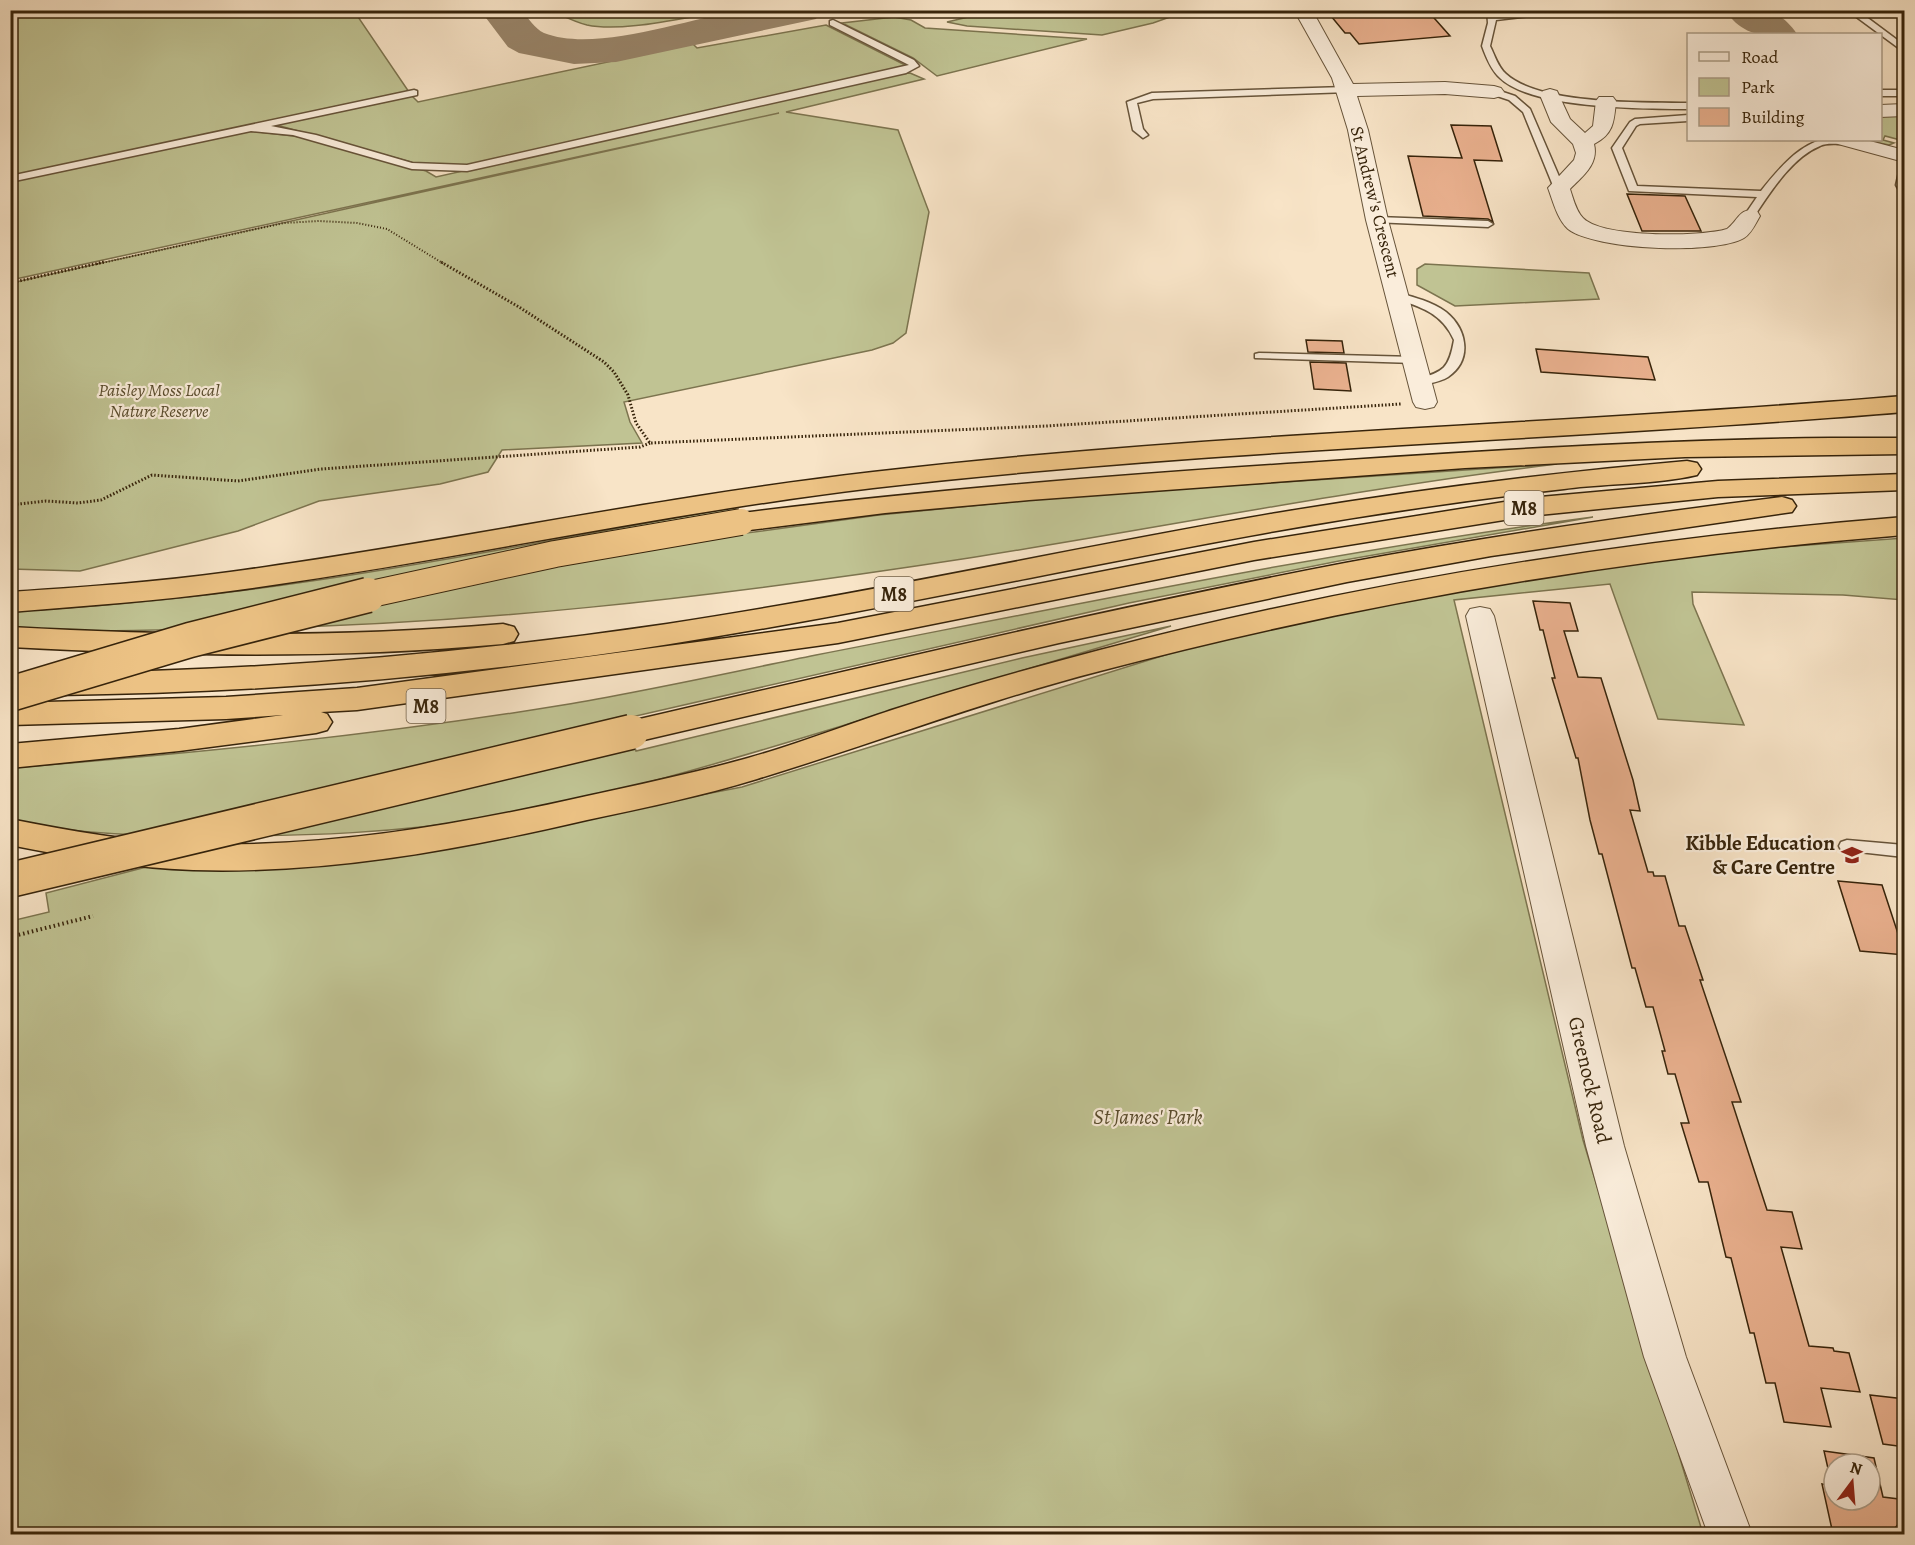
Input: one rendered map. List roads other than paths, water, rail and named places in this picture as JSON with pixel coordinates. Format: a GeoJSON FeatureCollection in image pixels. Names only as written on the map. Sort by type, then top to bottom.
{"type":"FeatureCollection","features":[{"type":"Feature","properties":{"kind":"highway"},"geometry":{"type":"LineString","coordinates":[[10,602],[102,597],[227,583],[673,508],[870,480],[1203,451],[1905,404]]}},
{"type":"Feature","properties":{"kind":"highway"},"geometry":{"type":"LineString","coordinates":[[10,694],[175,643],[274,616],[463,572],[629,539],[741,522],[910,501],[1050,488],[1503,457],[1743,447],[1905,446]]}},
{"type":"Feature","properties":{"kind":"highway","name":"M8"},"geometry":{"type":"LineString","coordinates":[[10,684],[198,682],[382,669],[521,654],[866,600],[1166,542],[1420,498],[1561,480],[1773,464],[1905,461]]}},
{"type":"Feature","properties":{"kind":"highway","name":"M8"},"geometry":{"type":"LineString","coordinates":[[10,756],[179,740],[356,717],[617,676],[1254,551],[1434,520],[1529,507],[1718,489],[1905,482]]}},
{"type":"Feature","properties":{"kind":"highway","name":"M8"},"geometry":{"type":"LineString","coordinates":[[10,880],[1142,613],[1431,557],[1694,516],[1905,497]]}},
{"type":"Feature","properties":{"kind":"highway"},"geometry":{"type":"LineString","coordinates":[[10,832],[121,851],[199,857],[328,854],[453,837],[733,774],[925,711],[1099,660],[1347,600],[1606,557],[1773,537],[1905,526]]}},
{"type":"Feature","properties":{"kind":"highway","name":"M8"},"geometry":{"type":"LineString","coordinates":[[10,638],[226,645],[406,641],[487,636],[678,616],[1166,542]]}},
{"type":"Feature","properties":{"kind":"highway","name":"M8"},"geometry":{"type":"LineString","coordinates":[[10,714],[226,708],[357,699],[838,633]]}},
{"type":"Feature","properties":{"kind":"street","name":"St Andrew's Crescent"},"geometry":{"type":"LineString","coordinates":[[1303,10],[1342,78],[1346,90],[1358,130],[1377,220],[1420,381]]}},
{"type":"Feature","properties":{"kind":"street"},"geometry":{"type":"LineString","coordinates":[[1346,90],[1445,88],[1494,92]]}},
{"type":"Feature","properties":{"kind":"street"},"geometry":{"type":"LineString","coordinates":[[1550,96],[1561,122],[1582,141],[1586,153],[1584,162],[1559,188],[1572,219],[1578,226],[1612,236],[1644,240],[1714,241],[1737,233],[1749,216]]}},
{"type":"Feature","properties":{"kind":"street"},"geometry":{"type":"LineString","coordinates":[[1582,141],[1595,136],[1603,129],[1606,101]]}},
{"type":"Feature","properties":{"kind":"street"},"geometry":{"type":"LineString","coordinates":[[1882,111],[1905,110]]}},
{"type":"Feature","properties":{"kind":"street"},"geometry":{"type":"LineString","coordinates":[[1850,141],[1905,156]]}},
{"type":"Feature","properties":{"kind":"street","name":"Greenock Road"},"geometry":{"type":"LineString","coordinates":[[1480,616],[1605,1146],[1665,1357],[1730,1534]]}},
{"type":"Feature","properties":{"kind":"lane"},"geometry":{"type":"LineString","coordinates":[[1577,10],[1492,14],[1486,46],[1504,77],[1514,84],[1550,96],[1687,106]]}},
{"type":"Feature","properties":{"kind":"lane"},"geometry":{"type":"LineString","coordinates":[[1851,10],[1905,49]]}},
{"type":"Feature","properties":{"kind":"lane"},"geometry":{"type":"LineString","coordinates":[[252,128],[267,128],[306,135],[410,165],[429,168],[467,168],[906,70],[914,66],[911,62],[833,23]]}},
{"type":"Feature","properties":{"kind":"lane"},"geometry":{"type":"LineString","coordinates":[[1143,135],[1138,130],[1132,102],[1152,96],[1346,90]]}},
{"type":"Feature","properties":{"kind":"lane"},"geometry":{"type":"LineString","coordinates":[[1494,92],[1512,98],[1527,111],[1559,188]]}},
{"type":"Feature","properties":{"kind":"lane"},"geometry":{"type":"LineString","coordinates":[[10,179],[414,93]]}},
{"type":"Feature","properties":{"kind":"lane"},"geometry":{"type":"LineString","coordinates":[[1882,93],[1905,93]]}},
{"type":"Feature","properties":{"kind":"lane"},"geometry":{"type":"LineString","coordinates":[[1687,118],[1644,119],[1633,124],[1617,148],[1634,189],[1762,194]]}},
{"type":"Feature","properties":{"kind":"lane"},"geometry":{"type":"LineString","coordinates":[[1749,216],[1762,194],[1812,145],[1820,141]]}},
{"type":"Feature","properties":{"kind":"lane"},"geometry":{"type":"LineString","coordinates":[[1905,172],[1901,184],[1905,190]]}},
{"type":"Feature","properties":{"kind":"lane"},"geometry":{"type":"LineString","coordinates":[[1377,220],[1488,224]]}},
{"type":"Feature","properties":{"kind":"lane"},"geometry":{"type":"LineString","coordinates":[[1259,356],[1420,381],[1436,380],[1454,364],[1460,340],[1449,318],[1433,307],[1398,296]]}},
{"type":"Feature","properties":{"kind":"lane"},"geometry":{"type":"LineString","coordinates":[[1847,846],[1905,851]]}},
{"type":"Feature","properties":{"kind":"place","name":"Kibble Education & Care Centre"},"geometry":{"type":"Point","coordinates":[1852,855]}},
{"type":"Feature","properties":{"kind":"park label","name":"Paisley Moss Local Nature Reserve"},"geometry":{"type":"Point","coordinates":[159,400]}},
{"type":"Feature","properties":{"kind":"park label","name":"St James' Park"},"geometry":{"type":"Point","coordinates":[1148,1117]}}]}
